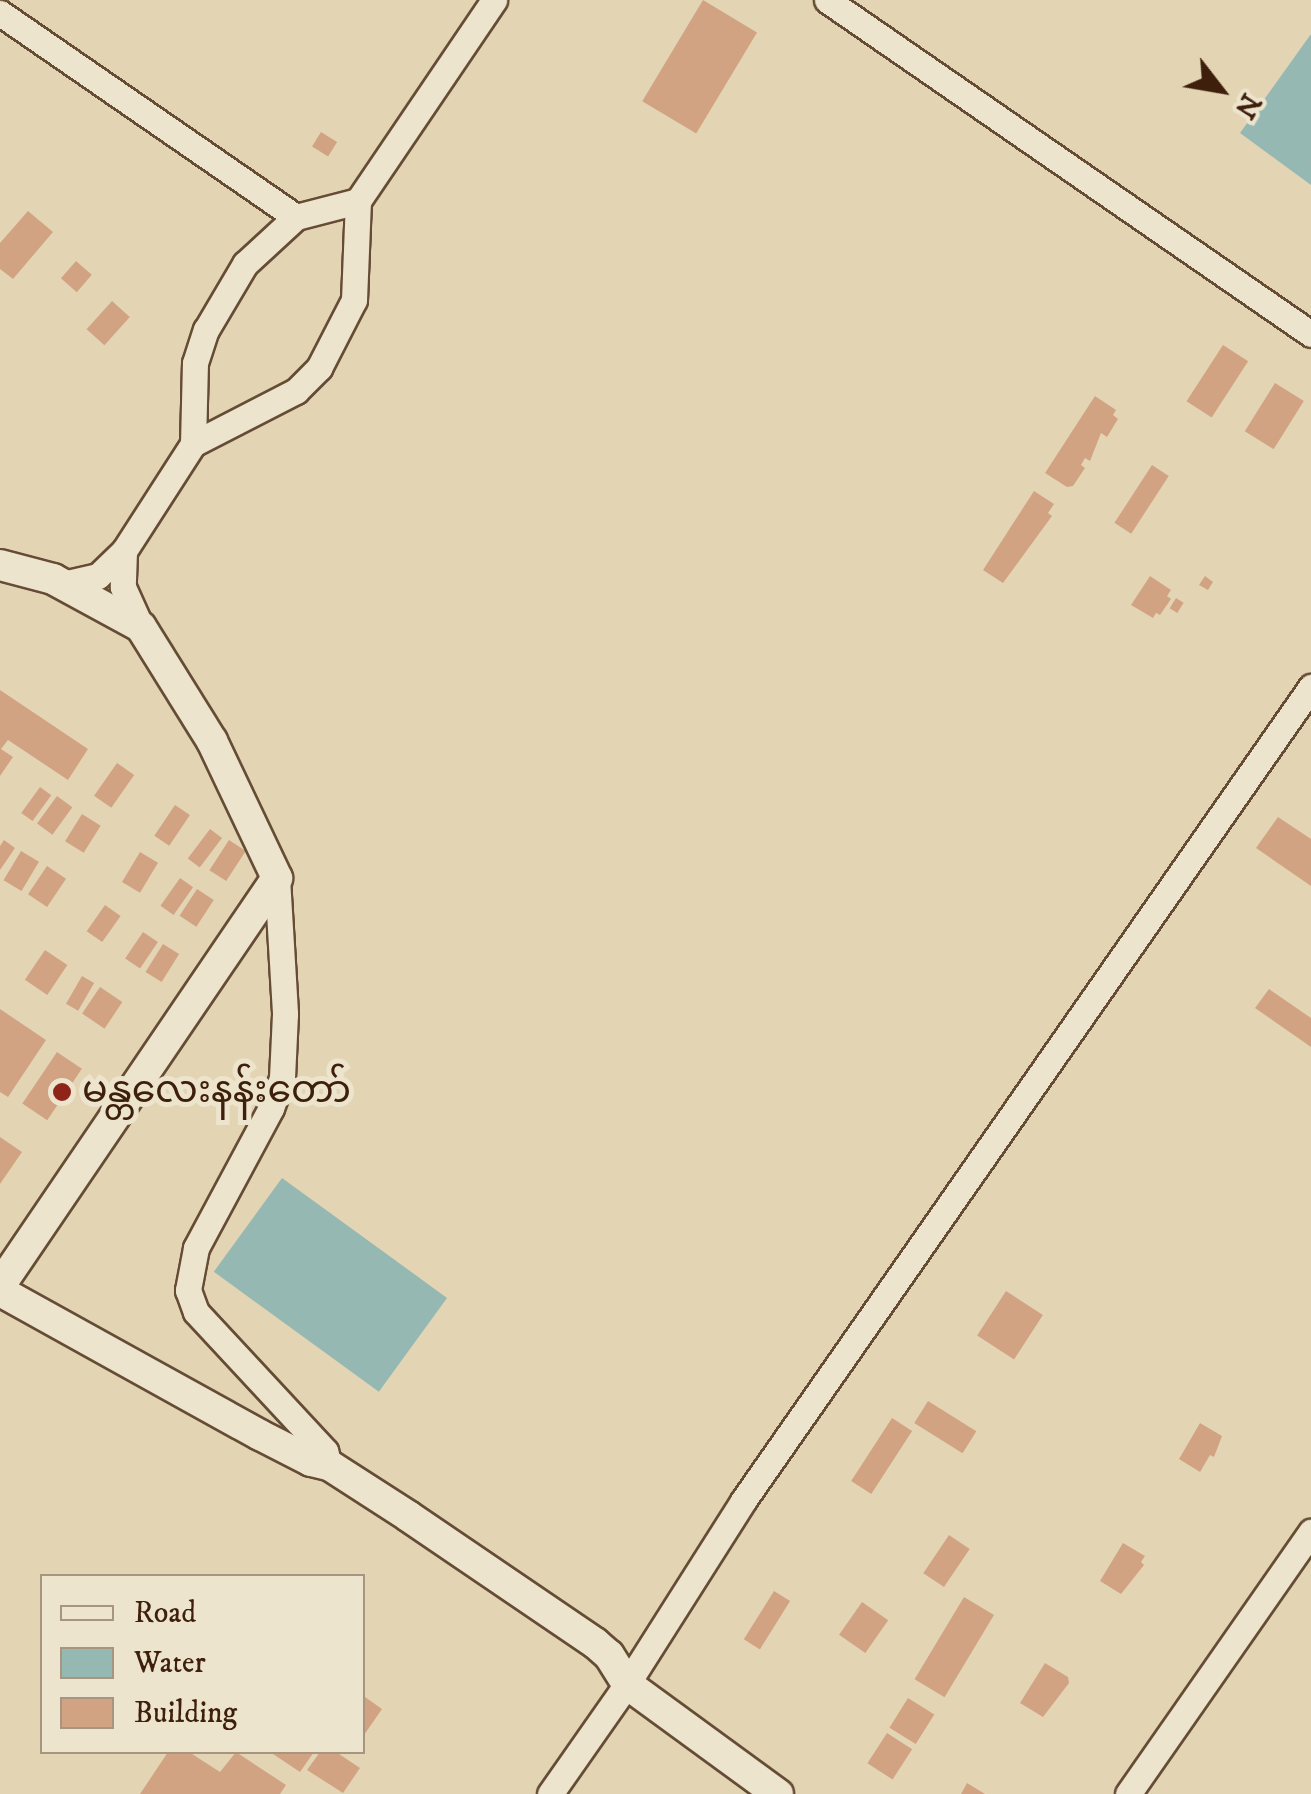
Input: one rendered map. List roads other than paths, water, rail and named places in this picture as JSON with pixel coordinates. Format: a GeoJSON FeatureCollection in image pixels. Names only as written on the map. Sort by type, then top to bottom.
{"type":"FeatureCollection","features":[{"type":"Feature","properties":{"kind":"street"},"geometry":{"type":"LineString","coordinates":[[63,584],[98,576],[124,551],[193,444],[296,391],[319,368],[354,300],[358,201],[494,0]]}},
{"type":"Feature","properties":{"kind":"street"},"geometry":{"type":"LineString","coordinates":[[827,0],[1311,334]]}},
{"type":"Feature","properties":{"kind":"street"},"geometry":{"type":"LineString","coordinates":[[0,13],[296,217]]}},
{"type":"Feature","properties":{"kind":"street"},"geometry":{"type":"LineString","coordinates":[[193,444],[195,363],[206,330],[245,264],[296,217],[324,206],[358,201]]}},
{"type":"Feature","properties":{"kind":"street"},"geometry":{"type":"LineString","coordinates":[[124,551],[123,587],[141,627],[212,741],[276,878],[285,1014],[282,1078],[271,1108],[196,1248],[188,1290],[196,1312],[325,1451],[328,1465]]}},
{"type":"Feature","properties":{"kind":"street"},"geometry":{"type":"LineString","coordinates":[[0,565],[63,584],[141,627]]}},
{"type":"Feature","properties":{"kind":"street"},"geometry":{"type":"LineString","coordinates":[[550,1794],[627,1684],[743,1501],[1311,687]]}},
{"type":"Feature","properties":{"kind":"street"},"geometry":{"type":"LineString","coordinates":[[276,878],[0,1289],[260,1435],[311,1461],[328,1465],[595,1643],[627,1684],[778,1794]]}},
{"type":"Feature","properties":{"kind":"street"},"geometry":{"type":"LineString","coordinates":[[1128,1794],[1311,1532]]}},
{"type":"Feature","properties":{"kind":"water"},"geometry":{"type":"Polygon","coordinates":[[[1311,34],[1311,185],[1240,133],[1311,34]]]}},
{"type":"Feature","properties":{"kind":"water"},"geometry":{"type":"Polygon","coordinates":[[[282,1178],[447,1298],[379,1392],[214,1272],[282,1178]]]}},
{"type":"Feature","properties":{"kind":"place","name":"မန္တလေးနန်းတော်"},"geometry":{"type":"Point","coordinates":[62,1092]}}]}
